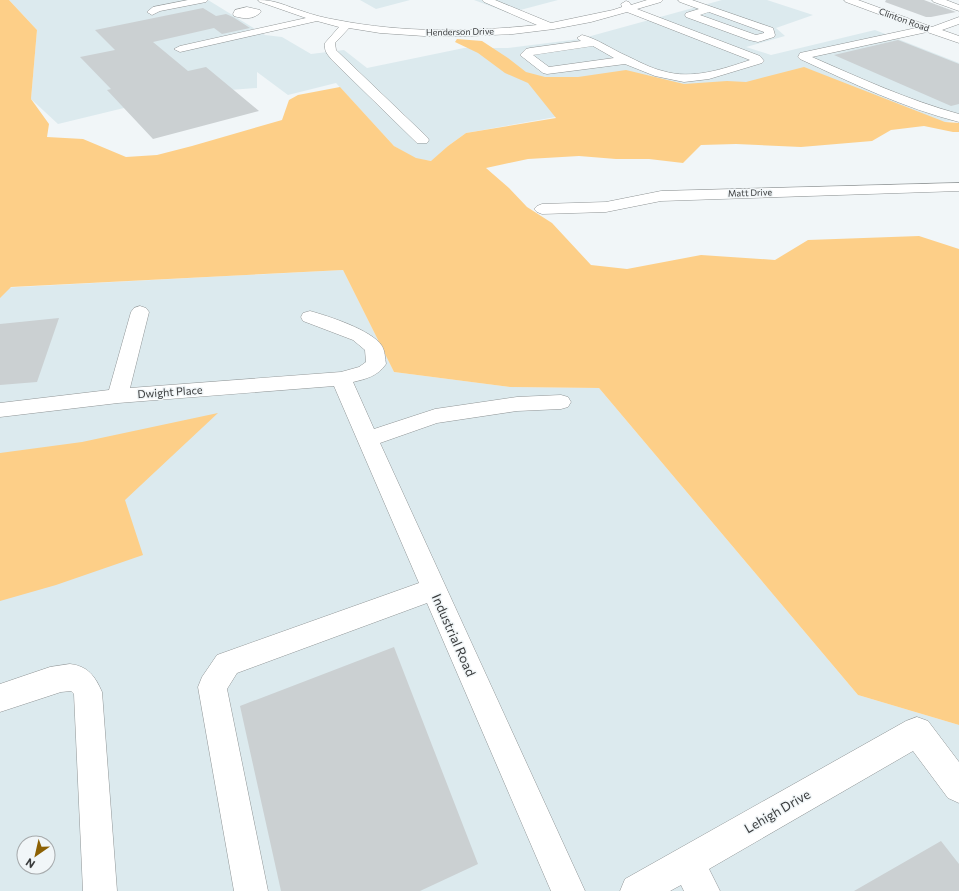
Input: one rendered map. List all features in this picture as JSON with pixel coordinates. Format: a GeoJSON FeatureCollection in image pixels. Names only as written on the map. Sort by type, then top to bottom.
{"type":"FeatureCollection","features":[{"type":"Feature","properties":{"kind":"street"},"geometry":{"type":"LineString","coordinates":[[152,12],[157,9],[203,0]]}},
{"type":"Feature","properties":{"kind":"street","name":"Henderson Drive"},"geometry":{"type":"LineString","coordinates":[[263,0],[294,13],[346,25],[381,30],[441,33],[489,32],[569,23],[590,19],[658,0]]}},
{"type":"Feature","properties":{"kind":"street"},"geometry":{"type":"LineString","coordinates":[[488,0],[594,43],[660,75],[674,77],[696,77],[722,72],[758,61],[756,58],[628,9],[627,5],[614,0]]}},
{"type":"Feature","properties":{"kind":"street"},"geometry":{"type":"LineString","coordinates":[[683,0],[710,9],[769,30],[770,35],[758,39],[753,38],[690,15],[710,9]]}},
{"type":"Feature","properties":{"kind":"street","name":"Clinton Road"},"geometry":{"type":"LineString","coordinates":[[849,0],[959,40]]}},
{"type":"Feature","properties":{"kind":"street"},"geometry":{"type":"LineString","coordinates":[[937,0],[959,8]]}},
{"type":"Feature","properties":{"kind":"street"},"geometry":{"type":"LineString","coordinates":[[549,15],[569,23]]}},
{"type":"Feature","properties":{"kind":"street"},"geometry":{"type":"LineString","coordinates":[[246,16],[266,30]]}},
{"type":"Feature","properties":{"kind":"street"},"geometry":{"type":"LineString","coordinates":[[180,49],[317,19]]}},
{"type":"Feature","properties":{"kind":"street"},"geometry":{"type":"LineString","coordinates":[[959,20],[929,30],[804,55],[804,57],[871,87],[959,118]]}},
{"type":"Feature","properties":{"kind":"street"},"geometry":{"type":"LineString","coordinates":[[346,25],[330,43],[330,50],[336,58],[422,140]]}},
{"type":"Feature","properties":{"kind":"street"},"geometry":{"type":"LineString","coordinates":[[594,43],[530,51],[526,54],[547,71],[556,71],[628,60]]}},
{"type":"Feature","properties":{"kind":"street"},"geometry":{"type":"LineString","coordinates":[[537,63],[612,52]]}},
{"type":"Feature","properties":{"kind":"street","name":"Matt Drive"},"geometry":{"type":"LineString","coordinates":[[542,209],[606,207],[661,196],[959,187]]}},
{"type":"Feature","properties":{"kind":"street"},"geometry":{"type":"LineString","coordinates":[[118,396],[140,312]]}},
{"type":"Feature","properties":{"kind":"street","name":"Dwight Place"},"geometry":{"type":"LineString","coordinates":[[0,410],[118,396],[341,379],[366,372],[376,364],[374,348],[360,336],[310,317]]}},
{"type":"Feature","properties":{"kind":"street","name":"Industrial Road"},"geometry":{"type":"LineString","coordinates":[[341,379],[568,891]]}},
{"type":"Feature","properties":{"kind":"street"},"geometry":{"type":"LineString","coordinates":[[367,439],[436,416],[517,404],[561,402]]}},
{"type":"Feature","properties":{"kind":"street"},"geometry":{"type":"LineString","coordinates":[[252,891],[212,687],[227,664],[434,589]]}},
{"type":"Feature","properties":{"kind":"street"},"geometry":{"type":"LineString","coordinates":[[0,698],[64,677],[76,678],[83,684],[88,692],[100,891]]}},
{"type":"Feature","properties":{"kind":"street","name":"Lehigh Drive"},"geometry":{"type":"LineString","coordinates":[[637,891],[917,732],[959,787]]}},
{"type":"Feature","properties":{"kind":"street"},"geometry":{"type":"LineString","coordinates":[[687,863],[703,891]]}},
{"type":"Feature","properties":{"kind":"shaded area"},"geometry":{"type":"Polygon","coordinates":[[[0,0],[9,0],[37,30],[31,99],[49,124],[47,137],[83,139],[126,157],[157,155],[282,120],[289,100],[298,95],[340,87],[394,146],[416,158],[431,161],[466,133],[556,118],[528,83],[505,73],[478,53],[455,42],[457,39],[482,41],[526,72],[545,77],[578,77],[626,70],[684,84],[727,81],[746,82],[804,67],[945,122],[959,123],[959,132],[924,126],[891,130],[872,141],[801,147],[736,144],[701,145],[683,163],[649,159],[616,159],[579,156],[528,159],[486,168],[509,188],[527,207],[552,223],[591,265],[627,269],[701,255],[775,260],[808,240],[919,236],[959,249],[959,725],[858,695],[599,388],[510,387],[394,372],[343,270],[11,287],[0,298],[0,0]]]}},
{"type":"Feature","properties":{"kind":"shaded area"},"geometry":{"type":"Polygon","coordinates":[[[9,0],[208,0],[265,35],[282,37],[311,54],[344,50],[367,68],[464,48],[508,48],[580,39],[722,0],[767,0],[813,15],[776,28],[785,36],[746,47],[771,55],[875,30],[959,63],[959,120],[945,122],[740,84],[466,133],[448,146],[432,161],[416,159],[394,146],[336,83],[288,95],[257,72],[257,88],[138,97],[131,111],[124,108],[58,124],[31,99],[37,30],[9,0]]]}},
{"type":"Feature","properties":{"kind":"shaded area"},"geometry":{"type":"Polygon","coordinates":[[[360,0],[410,0],[376,9],[360,0]]]}},
{"type":"Feature","properties":{"kind":"shaded area"},"geometry":{"type":"Polygon","coordinates":[[[474,0],[558,0],[509,13],[474,0]]]}},
{"type":"Feature","properties":{"kind":"shaded area"},"geometry":{"type":"Polygon","coordinates":[[[343,270],[394,372],[510,387],[599,388],[858,695],[959,725],[959,891],[0,891],[0,288],[343,270]]]}},
{"type":"Feature","properties":{"kind":"shaded area"},"geometry":{"type":"Polygon","coordinates":[[[218,413],[125,500],[143,555],[56,585],[0,601],[0,453],[82,442],[218,413]]]}},
{"type":"Feature","properties":{"kind":"building"},"geometry":{"type":"Polygon","coordinates":[[[886,0],[924,0],[956,12],[926,17],[885,2],[886,0]]]}},
{"type":"Feature","properties":{"kind":"building"},"geometry":{"type":"Polygon","coordinates":[[[203,8],[216,16],[226,14],[250,28],[222,34],[214,28],[153,42],[188,71],[206,67],[259,111],[153,139],[107,90],[111,89],[80,57],[115,50],[95,30],[203,8]]]}},
{"type":"Feature","properties":{"kind":"building"},"geometry":{"type":"Polygon","coordinates":[[[898,40],[959,64],[959,104],[951,106],[834,55],[898,40]]]}},
{"type":"Feature","properties":{"kind":"building"},"geometry":{"type":"Polygon","coordinates":[[[59,318],[37,382],[0,385],[0,324],[59,318]]]}},
{"type":"Feature","properties":{"kind":"building"},"geometry":{"type":"Polygon","coordinates":[[[394,647],[478,864],[420,891],[281,891],[240,706],[394,647]]]}},
{"type":"Feature","properties":{"kind":"building"},"geometry":{"type":"Polygon","coordinates":[[[941,841],[959,864],[959,891],[854,891],[941,841]]]}}]}
